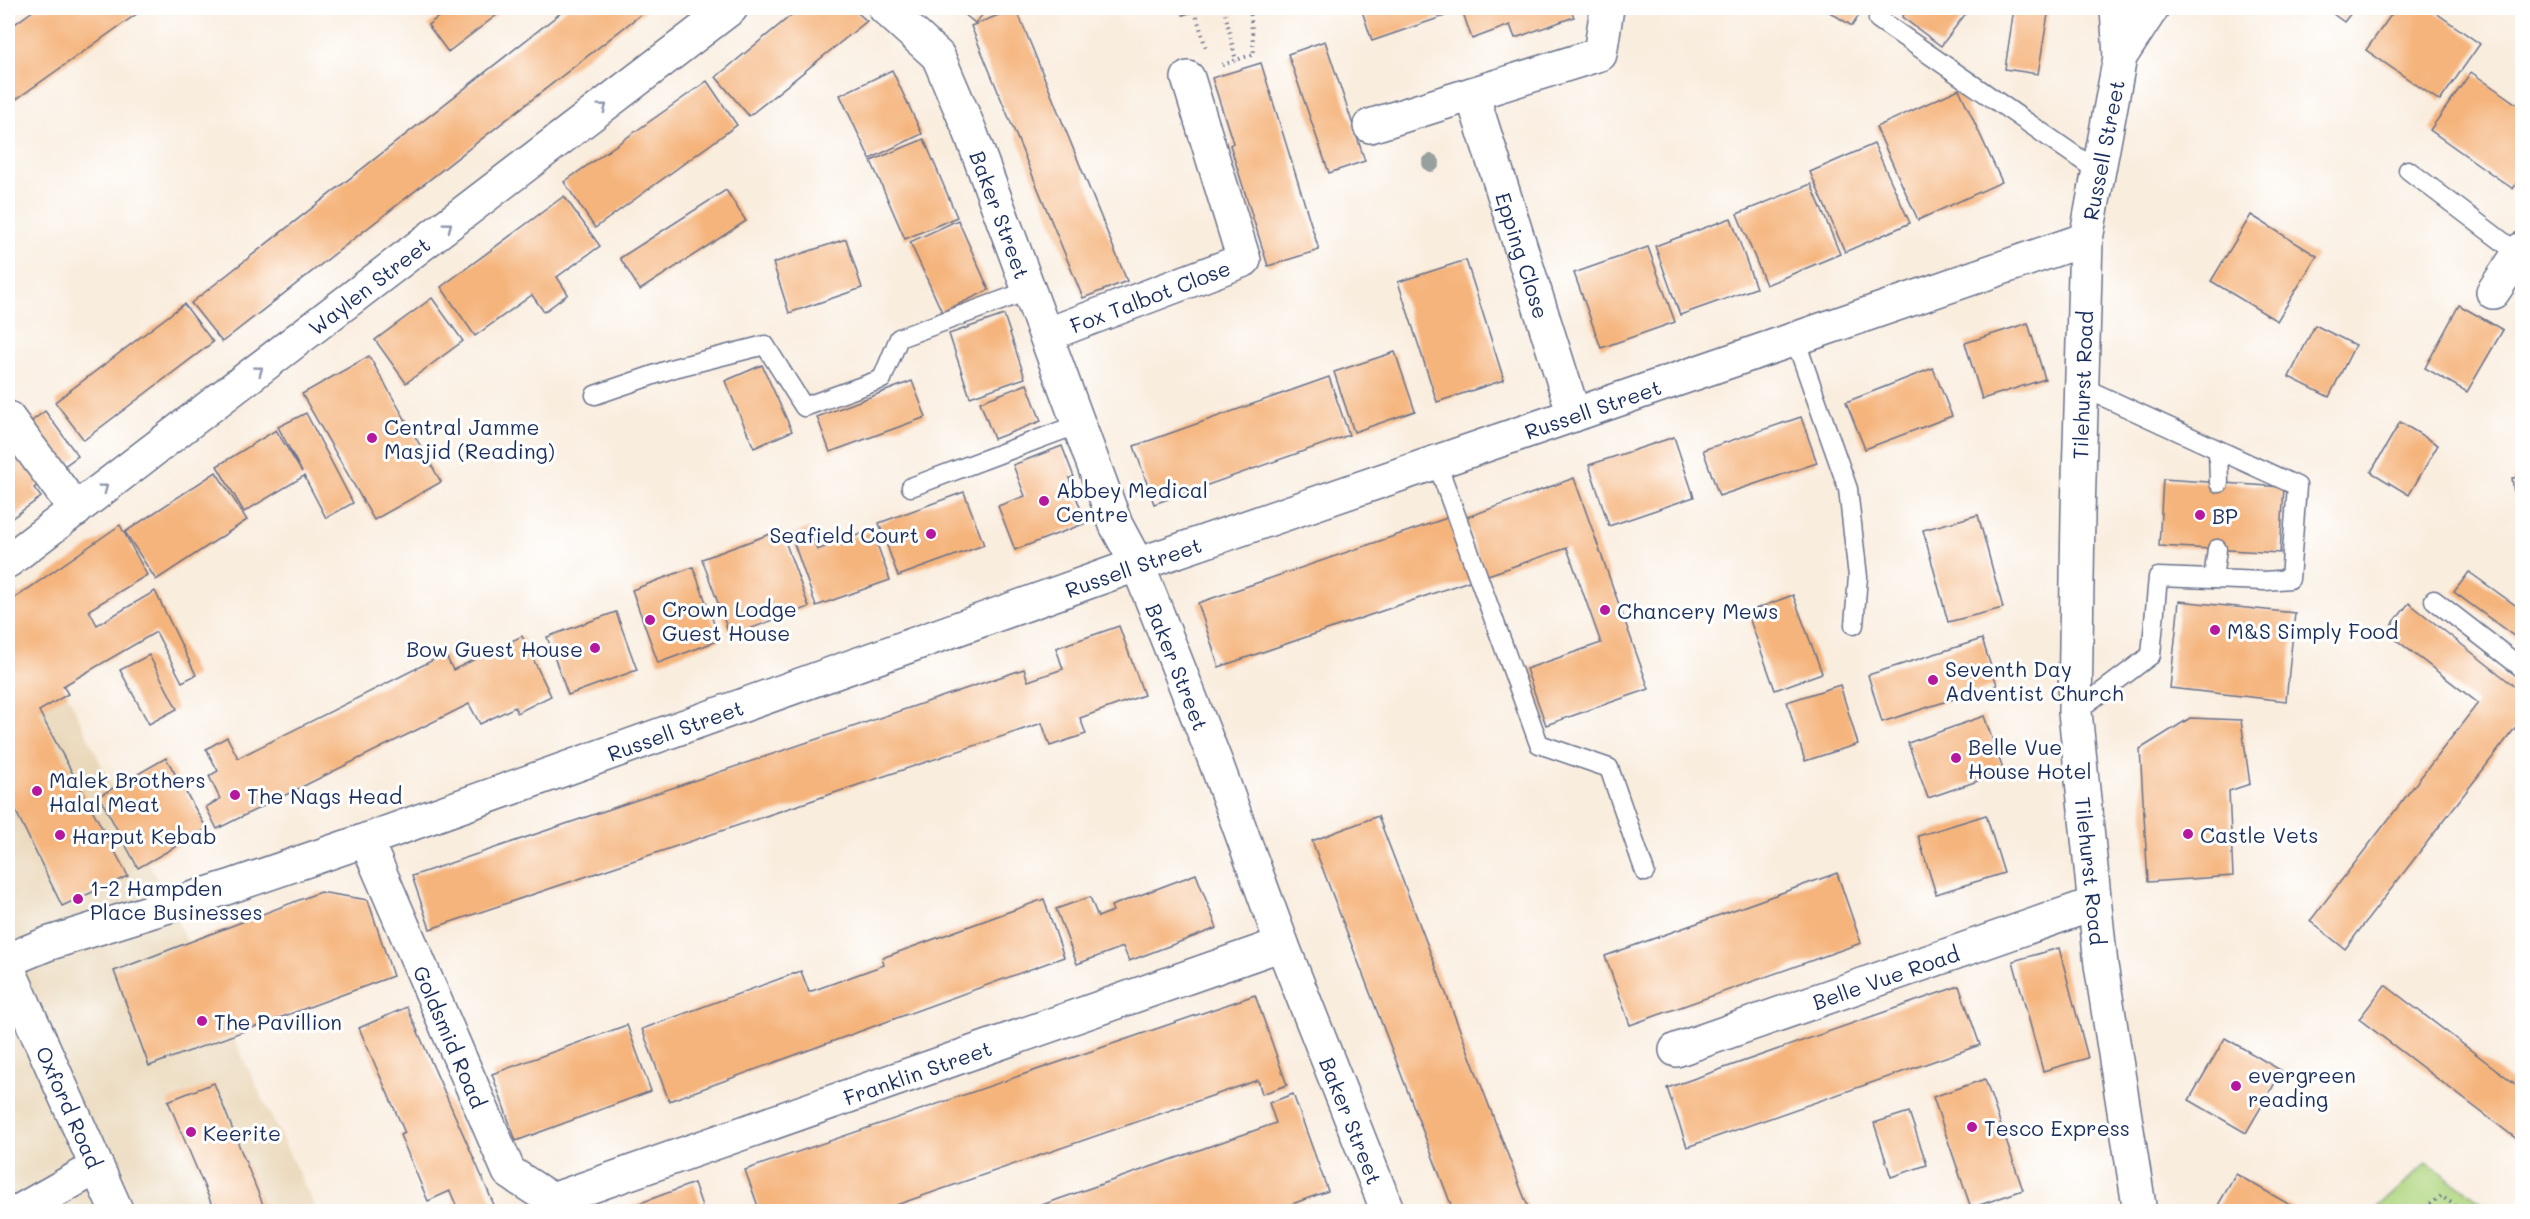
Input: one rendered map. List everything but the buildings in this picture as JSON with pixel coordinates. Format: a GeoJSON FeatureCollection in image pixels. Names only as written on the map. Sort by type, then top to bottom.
{"type":"FeatureCollection","features":[{"type":"Feature","properties":{"kind":"street","name":"Waylen Street"},"geometry":{"type":"LineString","coordinates":[[8,561],[731,8]]}},
{"type":"Feature","properties":{"kind":"street","name":"Baker Street"},"geometry":{"type":"LineString","coordinates":[[885,8],[938,56],[970,131],[1116,525],[1138,566],[1216,763],[1282,944],[1388,1212]]}},
{"type":"Feature","properties":{"kind":"street"},"geometry":{"type":"LineString","coordinates":[[1370,126],[1600,54],[1606,8]]}},
{"type":"Feature","properties":{"kind":"street","name":"Russell Street"},"geometry":{"type":"LineString","coordinates":[[8,960],[47,944],[229,887],[366,840],[1138,566],[2086,239],[2120,57],[2117,8]]}},
{"type":"Feature","properties":{"kind":"street","name":"Russell Street"},"geometry":{"type":"LineString","coordinates":[[2120,57],[2152,8]]}},
{"type":"Feature","properties":{"kind":"street","name":"Fox Talbot Close"},"geometry":{"type":"LineString","coordinates":[[1046,335],[1244,260],[1188,78]]}},
{"type":"Feature","properties":{"kind":"street","name":"Epping Close"},"geometry":{"type":"LineString","coordinates":[[1473,94],[1574,415]]}},
{"type":"Feature","properties":{"kind":"street","name":"Tilehurst Road"},"geometry":{"type":"LineString","coordinates":[[2086,239],[2075,712],[2101,965],[2140,1212]]}},
{"type":"Feature","properties":{"kind":"street"},"geometry":{"type":"LineString","coordinates":[[2493,292],[2521,252]]}},
{"type":"Feature","properties":{"kind":"street"},"geometry":{"type":"LineString","coordinates":[[8,418],[76,510]]}},
{"type":"Feature","properties":{"kind":"street","name":"Goldsmid Road"},"geometry":{"type":"LineString","coordinates":[[366,840],[509,1172],[557,1206]]}},
{"type":"Feature","properties":{"kind":"street","name":"Belle Vue Road"},"geometry":{"type":"LineString","coordinates":[[1676,1050],[2094,904]]}},
{"type":"Feature","properties":{"kind":"street","name":"Franklin Street"},"geometry":{"type":"LineString","coordinates":[[557,1206],[1282,944]]}},
{"type":"Feature","properties":{"kind":"street","name":"Oxford Road"},"geometry":{"type":"LineString","coordinates":[[8,968],[117,1212]]}},
{"type":"Feature","properties":{"kind":"street"},"geometry":{"type":"LineString","coordinates":[[18,1212],[97,1167]]}},
{"type":"Feature","properties":{"kind":"lane"},"geometry":{"type":"LineString","coordinates":[[1882,8],[1878,19],[2099,172]]}},
{"type":"Feature","properties":{"kind":"lane"},"geometry":{"type":"LineString","coordinates":[[2408,170],[2521,252]]}},
{"type":"Feature","properties":{"kind":"lane"},"geometry":{"type":"LineString","coordinates":[[595,395],[674,368],[765,345],[804,407],[882,379],[899,338],[1030,291]]}},
{"type":"Feature","properties":{"kind":"lane"},"geometry":{"type":"LineString","coordinates":[[1795,339],[1848,489],[1858,577],[1854,624]]}},
{"type":"Feature","properties":{"kind":"lane"},"geometry":{"type":"LineString","coordinates":[[2075,712],[2151,655],[2158,577],[2290,579],[2297,486],[2082,387]]}},
{"type":"Feature","properties":{"kind":"lane"},"geometry":{"type":"LineString","coordinates":[[911,488],[1079,424]]}},
{"type":"Feature","properties":{"kind":"lane"},"geometry":{"type":"LineString","coordinates":[[2218,450],[2219,483]]}},
{"type":"Feature","properties":{"kind":"lane"},"geometry":{"type":"LineString","coordinates":[[1437,463],[1539,744],[1609,768],[1645,872]]}},
{"type":"Feature","properties":{"kind":"lane"},"geometry":{"type":"LineString","coordinates":[[2213,579],[2217,549]]}},
{"type":"Feature","properties":{"kind":"lane"},"geometry":{"type":"LineString","coordinates":[[2434,600],[2523,668]]}},
{"type":"Feature","properties":{"kind":"path"},"geometry":{"type":"LineString","coordinates":[[1224,8],[1236,61]]}},
{"type":"Feature","properties":{"kind":"path"},"geometry":{"type":"LineString","coordinates":[[1250,8],[1254,54]]}},
{"type":"Feature","properties":{"kind":"path"},"geometry":{"type":"LineString","coordinates":[[1195,11],[1207,49]]}},
{"type":"Feature","properties":{"kind":"path"},"geometry":{"type":"LineString","coordinates":[[2421,1212],[2441,1196],[2465,1212]]}},
{"type":"Feature","properties":{"kind":"shaded area"},"geometry":{"type":"Polygon","coordinates":[[[8,571],[317,1211],[8,1211],[8,571]]]}},
{"type":"Feature","properties":{"kind":"green space"},"geometry":{"type":"Polygon","coordinates":[[[2427,1163],[2494,1211],[2374,1211],[2427,1163]]]}},
{"type":"Feature","properties":{"kind":"place","name":"Central Jamme Masjid (Reading)"},"geometry":{"type":"Point","coordinates":[372,438]}},
{"type":"Feature","properties":{"kind":"place","name":"Abbey Medical Centre"},"geometry":{"type":"Point","coordinates":[1044,501]}},
{"type":"Feature","properties":{"kind":"place","name":"BP"},"geometry":{"type":"Point","coordinates":[2200,515]}},
{"type":"Feature","properties":{"kind":"place","name":"Seafield Court"},"geometry":{"type":"Point","coordinates":[931,534]}},
{"type":"Feature","properties":{"kind":"place","name":"Chancery Mews"},"geometry":{"type":"Point","coordinates":[1605,610]}},
{"type":"Feature","properties":{"kind":"place","name":"Crown Lodge Guest House"},"geometry":{"type":"Point","coordinates":[650,620]}},
{"type":"Feature","properties":{"kind":"place","name":"M&S Simply Food"},"geometry":{"type":"Point","coordinates":[2215,630]}},
{"type":"Feature","properties":{"kind":"place","name":"Bow Guest House"},"geometry":{"type":"Point","coordinates":[595,648]}},
{"type":"Feature","properties":{"kind":"place","name":"Seventh Day Adventist Church"},"geometry":{"type":"Point","coordinates":[1933,680]}},
{"type":"Feature","properties":{"kind":"place","name":"Belle Vue House Hotel"},"geometry":{"type":"Point","coordinates":[1956,758]}},
{"type":"Feature","properties":{"kind":"place","name":"Malek Brothers Halal Meat"},"geometry":{"type":"Point","coordinates":[37,791]}},
{"type":"Feature","properties":{"kind":"place","name":"The Nags Head"},"geometry":{"type":"Point","coordinates":[235,795]}},
{"type":"Feature","properties":{"kind":"place","name":"Castle Vets"},"geometry":{"type":"Point","coordinates":[2188,834]}},
{"type":"Feature","properties":{"kind":"place","name":"Harput Kebab"},"geometry":{"type":"Point","coordinates":[60,835]}},
{"type":"Feature","properties":{"kind":"place","name":"1-2 Hampden Place Businesses"},"geometry":{"type":"Point","coordinates":[78,899]}},
{"type":"Feature","properties":{"kind":"place","name":"The Pavillion"},"geometry":{"type":"Point","coordinates":[202,1021]}},
{"type":"Feature","properties":{"kind":"place","name":"evergreen reading"},"geometry":{"type":"Point","coordinates":[2236,1086]}},
{"type":"Feature","properties":{"kind":"place","name":"Tesco Express"},"geometry":{"type":"Point","coordinates":[1972,1127]}},
{"type":"Feature","properties":{"kind":"place","name":"Keerite"},"geometry":{"type":"Point","coordinates":[191,1132]}}]}
